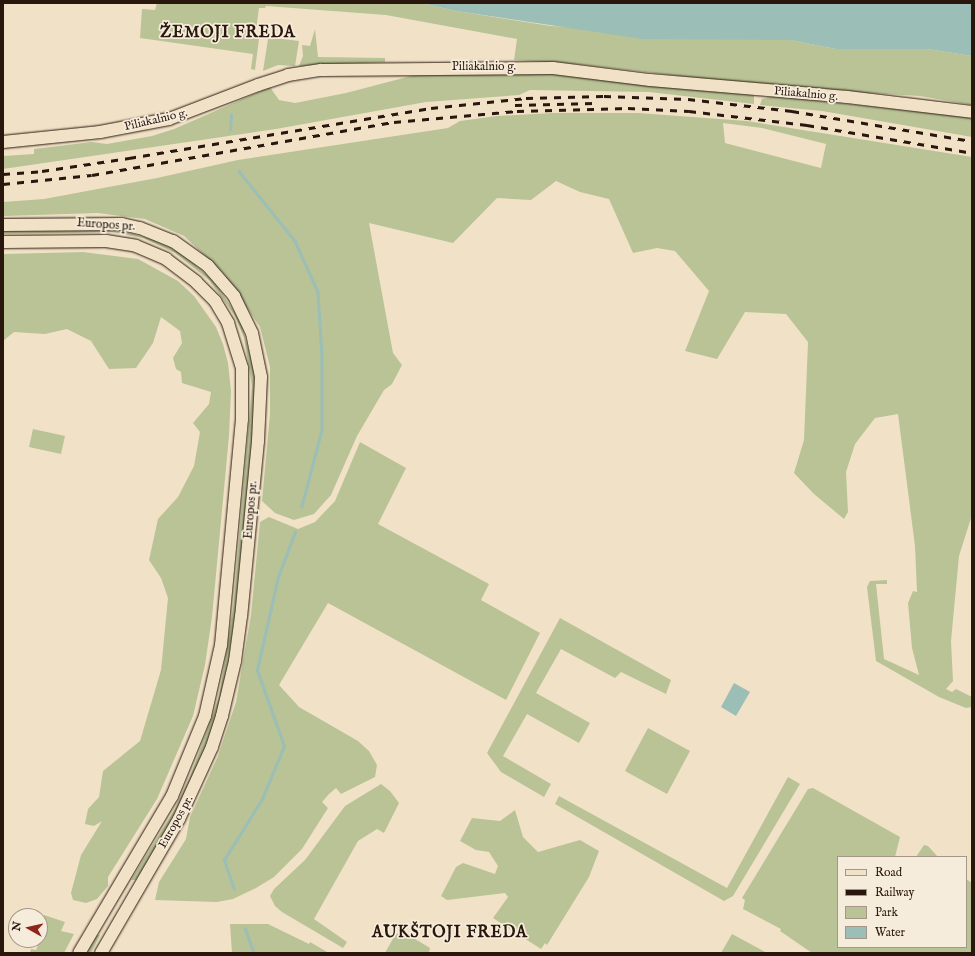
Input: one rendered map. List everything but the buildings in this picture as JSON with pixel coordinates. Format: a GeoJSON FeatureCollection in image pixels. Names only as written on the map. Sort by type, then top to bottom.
{"type":"FeatureCollection","features":[{"type":"Feature","properties":{"kind":"main road","name":"Piliakalnio g."},"geometry":{"type":"LineString","coordinates":[[3,142],[100,132],[169,119],[288,75],[320,70],[553,68],[650,80],[847,97],[972,112]]}},
{"type":"Feature","properties":{"kind":"main road","name":"Europos pr."},"geometry":{"type":"LineString","coordinates":[[3,225],[122,224],[140,228],[173,241],[208,266],[234,296],[252,333],[261,377],[258,434],[241,616],[235,661],[222,716],[212,747],[179,819],[101,953]]}},
{"type":"Feature","properties":{"kind":"main road","name":"Europos pr."},"geometry":{"type":"LineString","coordinates":[[3,242],[106,241],[136,246],[166,259],[196,282],[215,301],[230,328],[242,368],[242,419],[221,645],[205,716],[172,796],[79,953]]}},
{"type":"Feature","properties":{"kind":"green space"},"geometry":{"type":"Polygon","coordinates":[[[157,3],[421,3],[456,11],[551,26],[790,40],[836,49],[928,49],[972,56],[972,105],[920,96],[783,88],[576,64],[514,60],[517,39],[386,15],[266,6],[265,8],[259,8],[255,38],[259,39],[255,70],[251,69],[253,54],[140,38],[142,9],[155,10],[157,3]]]}},
{"type":"Feature","properties":{"kind":"green space"},"geometry":{"type":"Polygon","coordinates":[[[315,29],[318,57],[385,58],[385,62],[299,66],[303,56],[302,45],[310,46],[315,29]]]}},
{"type":"Feature","properties":{"kind":"green space"},"geometry":{"type":"Polygon","coordinates":[[[274,38],[299,41],[295,66],[278,65],[263,71],[268,39],[274,38]]]}},
{"type":"Feature","properties":{"kind":"green space"},"geometry":{"type":"Polygon","coordinates":[[[513,69],[754,95],[754,104],[649,92],[530,90],[519,95],[426,102],[276,129],[3,169],[3,156],[34,154],[34,149],[92,142],[107,144],[152,136],[174,129],[270,87],[279,100],[295,103],[346,93],[430,71],[513,69]]]}},
{"type":"Feature","properties":{"kind":"green space"},"geometry":{"type":"Polygon","coordinates":[[[773,96],[972,117],[972,137],[822,111],[760,105],[762,99],[773,96]]]}},
{"type":"Feature","properties":{"kind":"green space"},"geometry":{"type":"Polygon","coordinates":[[[553,113],[638,113],[747,121],[972,157],[972,515],[959,556],[951,641],[953,681],[946,689],[952,692],[956,689],[972,697],[972,707],[966,708],[939,697],[876,661],[867,587],[870,581],[887,580],[887,584],[876,584],[884,659],[919,675],[912,648],[908,603],[913,591],[917,592],[915,546],[898,414],[875,418],[855,444],[846,472],[848,512],[844,519],[814,494],[794,473],[804,440],[808,342],[786,314],[745,312],[717,359],[685,351],[709,291],[675,251],[657,248],[633,253],[609,199],[580,192],[556,181],[531,200],[497,198],[453,243],[369,223],[393,353],[402,365],[392,384],[384,390],[357,436],[331,495],[314,514],[294,520],[275,513],[262,501],[270,414],[270,367],[260,327],[224,274],[184,236],[145,219],[98,213],[3,216],[3,202],[44,199],[157,178],[238,160],[448,128],[460,121],[497,116],[553,113]],[[723,123],[725,143],[821,168],[826,144],[762,128],[723,123]]]}},
{"type":"Feature","properties":{"kind":"green space"},"geometry":{"type":"Polygon","coordinates":[[[119,230],[161,242],[185,256],[214,281],[241,322],[255,373],[253,429],[231,655],[215,724],[193,779],[169,825],[136,880],[131,880],[176,807],[190,777],[219,697],[233,608],[252,386],[244,338],[235,316],[209,280],[175,253],[143,238],[112,232],[3,234],[3,231],[119,230]]]}},
{"type":"Feature","properties":{"kind":"green space"},"geometry":{"type":"Polygon","coordinates":[[[83,252],[138,259],[178,281],[194,296],[216,327],[223,344],[228,363],[231,391],[229,436],[212,617],[205,665],[193,716],[157,799],[108,877],[108,886],[97,899],[86,903],[73,900],[71,893],[81,855],[102,821],[94,826],[85,824],[88,809],[99,797],[103,771],[140,741],[161,670],[168,598],[161,578],[149,560],[158,519],[178,497],[194,466],[200,432],[193,423],[209,404],[211,392],[182,383],[181,372],[176,369],[173,358],[182,343],[180,331],[161,317],[153,343],[136,368],[109,369],[91,341],[67,329],[45,334],[14,332],[3,341],[3,254],[83,252]]]}},
{"type":"Feature","properties":{"kind":"green space"},"geometry":{"type":"Polygon","coordinates":[[[33,429],[65,436],[61,454],[29,447],[33,429]]]}},
{"type":"Feature","properties":{"kind":"green space"},"geometry":{"type":"Polygon","coordinates":[[[360,442],[406,468],[378,524],[489,584],[481,600],[540,633],[506,700],[328,603],[279,685],[299,707],[358,741],[369,751],[377,765],[375,777],[341,794],[336,788],[329,794],[322,802],[328,808],[302,849],[274,877],[256,888],[233,899],[217,902],[155,900],[159,882],[186,839],[190,817],[218,756],[236,702],[251,615],[260,522],[269,517],[298,529],[315,522],[335,501],[360,442]]]}},
{"type":"Feature","properties":{"kind":"green space"},"geometry":{"type":"Polygon","coordinates":[[[560,618],[671,680],[666,694],[621,672],[615,678],[561,649],[536,693],[590,723],[579,743],[527,714],[503,756],[551,784],[544,797],[501,772],[487,753],[560,618]]]}},
{"type":"Feature","properties":{"kind":"green space"},"geometry":{"type":"Polygon","coordinates":[[[648,728],[690,751],[667,794],[625,771],[648,728]]]}},
{"type":"Feature","properties":{"kind":"green space"},"geometry":{"type":"Polygon","coordinates":[[[788,777],[800,784],[733,896],[724,901],[555,804],[559,796],[727,888],[788,777]]]}},
{"type":"Feature","properties":{"kind":"green space"},"geometry":{"type":"Polygon","coordinates":[[[381,784],[390,791],[399,803],[384,833],[377,829],[358,841],[314,919],[347,942],[343,948],[282,912],[275,906],[270,896],[274,889],[305,860],[345,806],[381,784]]]}},
{"type":"Feature","properties":{"kind":"green space"},"geometry":{"type":"Polygon","coordinates":[[[813,788],[900,837],[895,856],[837,856],[837,948],[967,948],[967,880],[972,883],[972,953],[812,953],[780,931],[781,929],[743,909],[745,900],[742,898],[808,789],[813,788]]]}},
{"type":"Feature","properties":{"kind":"green space"},"geometry":{"type":"Polygon","coordinates":[[[515,810],[523,837],[538,852],[580,840],[599,851],[589,877],[547,945],[545,943],[541,949],[493,918],[508,897],[505,893],[447,900],[441,896],[456,867],[463,863],[495,874],[498,866],[489,852],[476,850],[460,841],[472,818],[500,821],[515,810]]]}},
{"type":"Feature","properties":{"kind":"green space"},"geometry":{"type":"Polygon","coordinates":[[[924,845],[928,846],[937,856],[917,856],[924,845]]]}},
{"type":"Feature","properties":{"kind":"green space"},"geometry":{"type":"Polygon","coordinates":[[[48,916],[65,922],[61,931],[74,934],[64,953],[30,953],[31,949],[36,950],[37,948],[48,948],[48,916]]]}},
{"type":"Feature","properties":{"kind":"green space"},"geometry":{"type":"Polygon","coordinates":[[[230,924],[268,924],[309,944],[310,942],[329,953],[232,953],[230,924]]]}},
{"type":"Feature","properties":{"kind":"green space"},"geometry":{"type":"Polygon","coordinates":[[[402,931],[430,948],[429,953],[385,953],[395,935],[402,931]]]}},
{"type":"Feature","properties":{"kind":"green space"},"geometry":{"type":"Polygon","coordinates":[[[732,934],[767,953],[721,953],[732,934]]]}},
{"type":"Feature","properties":{"kind":"green space"},"geometry":{"type":"Polygon","coordinates":[[[96,935],[100,935],[91,953],[87,953],[96,935]]]}},
{"type":"Feature","properties":{"kind":"water"},"geometry":{"type":"Polygon","coordinates":[[[421,3],[972,3],[972,56],[928,49],[836,49],[790,40],[643,39],[456,11],[421,3]]]}},
{"type":"Feature","properties":{"kind":"water"},"geometry":{"type":"Polygon","coordinates":[[[734,683],[750,692],[736,716],[721,707],[734,683]]]}},
{"type":"Feature","properties":{"kind":"waterway"},"geometry":{"type":"LineString","coordinates":[[230,130],[231,115]]}},
{"type":"Feature","properties":{"kind":"waterway"},"geometry":{"type":"LineString","coordinates":[[239,171],[295,241],[318,292],[322,356],[322,430],[302,506]]}},
{"type":"Feature","properties":{"kind":"waterway"},"geometry":{"type":"LineString","coordinates":[[234,889],[224,860],[262,799],[284,746],[257,670],[278,577],[295,532]]}},
{"type":"Feature","properties":{"kind":"waterway"},"geometry":{"type":"LineString","coordinates":[[245,928],[254,953]]}},
{"type":"Feature","properties":{"kind":"railway"},"geometry":{"type":"LineString","coordinates":[[3,174],[42,171],[129,158],[431,108],[526,98],[604,96],[688,99],[792,111],[972,141]]}},
{"type":"Feature","properties":{"kind":"railway"},"geometry":{"type":"LineString","coordinates":[[515,105],[595,103]]}},
{"type":"Feature","properties":{"kind":"railway"},"geometry":{"type":"LineString","coordinates":[[3,184],[92,175],[394,122],[517,111],[628,108],[689,111],[807,125],[972,153]]}},
{"type":"Feature","properties":{"kind":"district","name":"ŽEMOJI FREDA"},"geometry":{"type":"Point","coordinates":[228,33]}},
{"type":"Feature","properties":{"kind":"district","name":"AUKŠTOJI FREDA"},"geometry":{"type":"Point","coordinates":[450,933]}}]}
